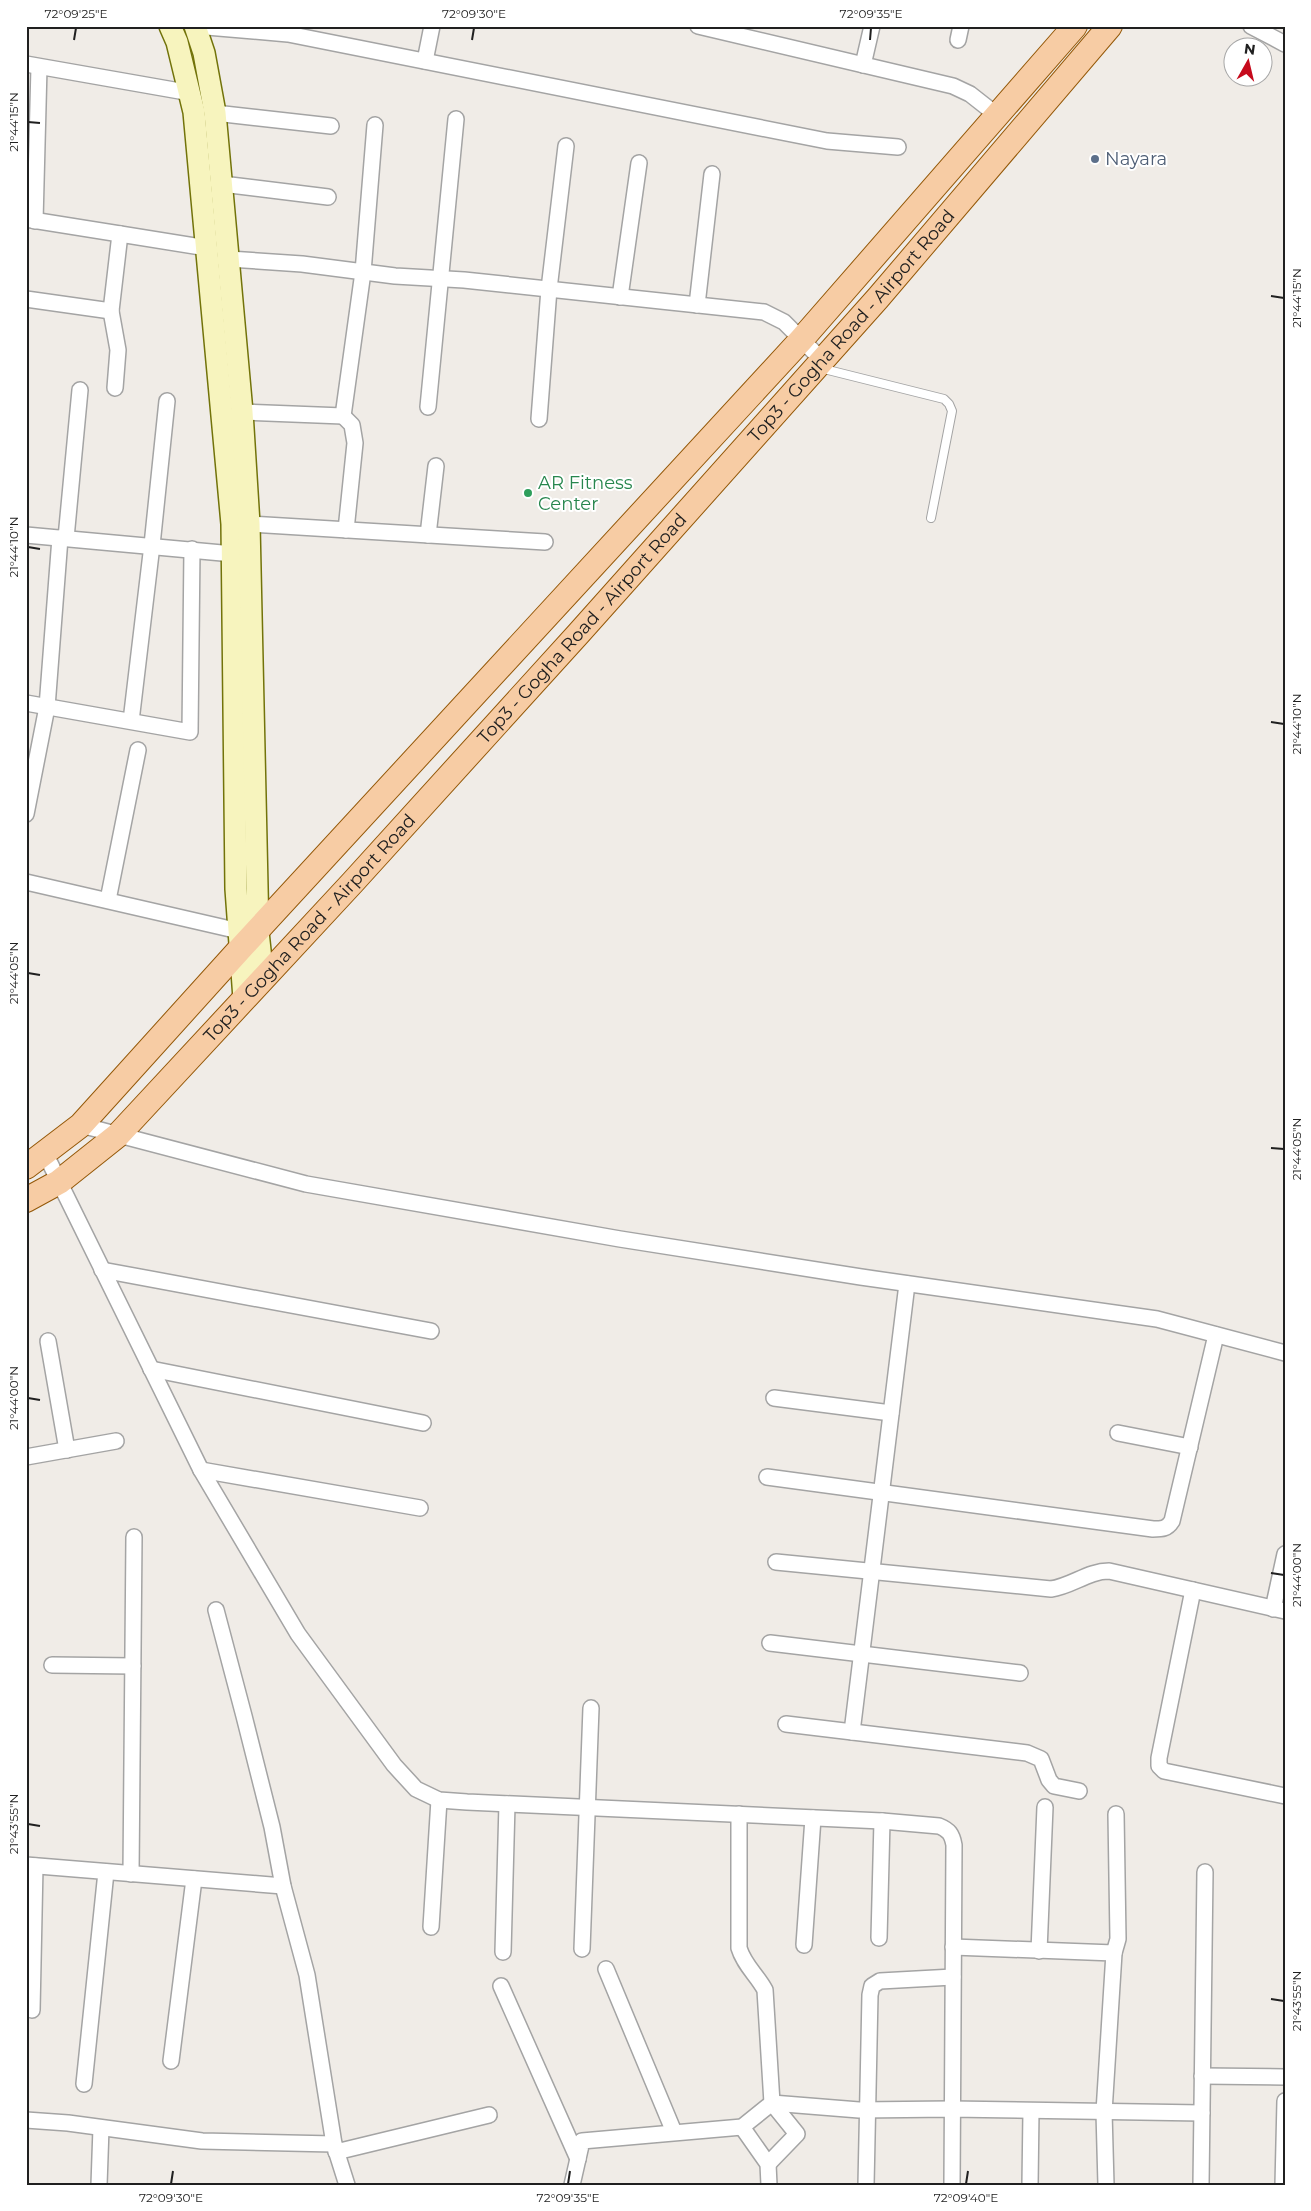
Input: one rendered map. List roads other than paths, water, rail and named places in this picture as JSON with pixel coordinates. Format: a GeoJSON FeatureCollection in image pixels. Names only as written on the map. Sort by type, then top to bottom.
{"type":"FeatureCollection","features":[{"type":"Feature","properties":{"kind":"main road"},"geometry":{"type":"LineString","coordinates":[[26,1167],[81,1125],[246,937],[802,340],[1075,26]]}},
{"type":"Feature","properties":{"kind":"main road","name":"Top3 - Gogha Road - Airport Road"},"geometry":{"type":"LineString","coordinates":[[26,1200],[60,1182],[118,1135],[244,999],[579,633],[819,363],[1110,26]]}},
{"type":"Feature","properties":{"kind":"street"},"geometry":{"type":"LineString","coordinates":[[170,26],[177,42],[194,112],[233,554],[236,889],[246,937],[263,978]]}},
{"type":"Feature","properties":{"kind":"street"},"geometry":{"type":"LineString","coordinates":[[244,999],[249,524],[242,412],[215,113],[204,53],[195,26],[288,34],[827,141],[898,147]]}},
{"type":"Feature","properties":{"kind":"street"},"geometry":{"type":"LineString","coordinates":[[426,61],[432,26]]}},
{"type":"Feature","properties":{"kind":"street"},"geometry":{"type":"LineString","coordinates":[[698,26],[952,86],[970,94],[998,116]]}},
{"type":"Feature","properties":{"kind":"street"},"geometry":{"type":"LineString","coordinates":[[863,65],[872,26]]}},
{"type":"Feature","properties":{"kind":"street"},"geometry":{"type":"LineString","coordinates":[[1251,26],[1285,44]]}},
{"type":"Feature","properties":{"kind":"street"},"geometry":{"type":"LineString","coordinates":[[190,93],[32,66],[31,220],[207,248]]}},
{"type":"Feature","properties":{"kind":"street"},"geometry":{"type":"LineString","coordinates":[[215,113],[331,126]]}},
{"type":"Feature","properties":{"kind":"street"},"geometry":{"type":"LineString","coordinates":[[428,407],[456,119]]}},
{"type":"Feature","properties":{"kind":"street"},"geometry":{"type":"LineString","coordinates":[[343,416],[363,272],[375,125]]}},
{"type":"Feature","properties":{"kind":"street"},"geometry":{"type":"LineString","coordinates":[[539,419],[549,289],[566,146]]}},
{"type":"Feature","properties":{"kind":"street"},"geometry":{"type":"LineString","coordinates":[[620,297],[639,163]]}},
{"type":"Feature","properties":{"kind":"street"},"geometry":{"type":"LineString","coordinates":[[697,305],[712,174]]}},
{"type":"Feature","properties":{"kind":"street"},"geometry":{"type":"LineString","coordinates":[[222,184],[328,197]]}},
{"type":"Feature","properties":{"kind":"street"},"geometry":{"type":"LineString","coordinates":[[115,388],[118,350],[111,311],[120,234]]}},
{"type":"Feature","properties":{"kind":"street"},"geometry":{"type":"LineString","coordinates":[[228,259],[302,264],[363,272],[549,289],[764,312],[777,317],[802,340],[819,363]]}},
{"type":"Feature","properties":{"kind":"street"},"geometry":{"type":"LineString","coordinates":[[26,298],[111,311]]}},
{"type":"Feature","properties":{"kind":"street"},"geometry":{"type":"LineString","coordinates":[[26,814],[47,707],[63,538],[80,390]]}},
{"type":"Feature","properties":{"kind":"street"},"geometry":{"type":"LineString","coordinates":[[130,721],[152,546],[167,401]]}},
{"type":"Feature","properties":{"kind":"street"},"geometry":{"type":"LineString","coordinates":[[242,412],[343,416],[352,425],[355,443],[346,530]]}},
{"type":"Feature","properties":{"kind":"street"},"geometry":{"type":"LineString","coordinates":[[428,535],[436,466]]}},
{"type":"Feature","properties":{"kind":"street"},"geometry":{"type":"LineString","coordinates":[[249,524],[545,542]]}},
{"type":"Feature","properties":{"kind":"street"},"geometry":{"type":"LineString","coordinates":[[26,535],[233,554]]}},
{"type":"Feature","properties":{"kind":"street"},"geometry":{"type":"LineString","coordinates":[[26,703],[190,732],[192,549]]}},
{"type":"Feature","properties":{"kind":"street"},"geometry":{"type":"LineString","coordinates":[[108,900],[138,750]]}},
{"type":"Feature","properties":{"kind":"street"},"geometry":{"type":"LineString","coordinates":[[26,882],[108,900],[246,937]]}},
{"type":"Feature","properties":{"kind":"street"},"geometry":{"type":"LineString","coordinates":[[81,1125],[306,1184],[620,1239],[907,1284],[1157,1319],[1285,1353]]}},
{"type":"Feature","properties":{"kind":"street"},"geometry":{"type":"LineString","coordinates":[[45,1152],[200,1470],[298,1634],[394,1765],[416,1789],[439,1800],[882,1821],[939,1826],[948,1829],[954,1845],[952,2185]]}},
{"type":"Feature","properties":{"kind":"street"},"geometry":{"type":"LineString","coordinates":[[102,1270],[431,1331]]}},
{"type":"Feature","properties":{"kind":"street"},"geometry":{"type":"LineString","coordinates":[[852,1732],[907,1284]]}},
{"type":"Feature","properties":{"kind":"street"},"geometry":{"type":"LineString","coordinates":[[767,1478],[1163,1529],[1172,1522],[1216,1335]]}},
{"type":"Feature","properties":{"kind":"street"},"geometry":{"type":"LineString","coordinates":[[48,1340],[66,1450]]}},
{"type":"Feature","properties":{"kind":"street"},"geometry":{"type":"LineString","coordinates":[[151,1369],[423,1423]]}},
{"type":"Feature","properties":{"kind":"street"},"geometry":{"type":"LineString","coordinates":[[774,1398],[891,1413]]}},
{"type":"Feature","properties":{"kind":"street"},"geometry":{"type":"LineString","coordinates":[[1118,1433],[1190,1447]]}},
{"type":"Feature","properties":{"kind":"street"},"geometry":{"type":"LineString","coordinates":[[26,1457],[116,1441]]}},
{"type":"Feature","properties":{"kind":"street"},"geometry":{"type":"LineString","coordinates":[[200,1470],[420,1508]]}},
{"type":"Feature","properties":{"kind":"street"},"geometry":{"type":"LineString","coordinates":[[131,1874],[134,1537]]}},
{"type":"Feature","properties":{"kind":"street"},"geometry":{"type":"LineString","coordinates":[[776,1562],[872,1573],[1050,1589],[1073,1584],[1099,1571],[1109,1571],[1279,1610],[1285,1554]]}},
{"type":"Feature","properties":{"kind":"street"},"geometry":{"type":"LineString","coordinates":[[1193,1590],[1159,1758],[1159,1766],[1164,1771],[1285,1796]]}},
{"type":"Feature","properties":{"kind":"street"},"geometry":{"type":"LineString","coordinates":[[216,1610],[272,1827],[283,1886],[307,1975],[335,2148],[346,2185]]}},
{"type":"Feature","properties":{"kind":"street"},"geometry":{"type":"LineString","coordinates":[[770,1643],[1020,1673]]}},
{"type":"Feature","properties":{"kind":"street"},"geometry":{"type":"LineString","coordinates":[[52,1665],[133,1666]]}},
{"type":"Feature","properties":{"kind":"street"},"geometry":{"type":"LineString","coordinates":[[582,1949],[591,1708]]}},
{"type":"Feature","properties":{"kind":"street"},"geometry":{"type":"LineString","coordinates":[[786,1724],[1027,1753],[1041,1759],[1049,1780],[1054,1786],[1079,1791]]}},
{"type":"Feature","properties":{"kind":"street"},"geometry":{"type":"LineString","coordinates":[[431,1927],[439,1800]]}},
{"type":"Feature","properties":{"kind":"street"},"geometry":{"type":"LineString","coordinates":[[503,1952],[507,1804]]}},
{"type":"Feature","properties":{"kind":"street"},"geometry":{"type":"LineString","coordinates":[[1039,1951],[1045,1807]]}},
{"type":"Feature","properties":{"kind":"street"},"geometry":{"type":"LineString","coordinates":[[738,1814],[739,1948],[742,1959],[765,1990],[772,2103],[797,2134],[768,2164]]}},
{"type":"Feature","properties":{"kind":"street"},"geometry":{"type":"LineString","coordinates":[[1106,2185],[1104,2112],[1114,1953],[1118,1940],[1116,1814]]}},
{"type":"Feature","properties":{"kind":"street"},"geometry":{"type":"LineString","coordinates":[[804,1945],[812,1818]]}},
{"type":"Feature","properties":{"kind":"street"},"geometry":{"type":"LineString","coordinates":[[879,1938],[882,1821]]}},
{"type":"Feature","properties":{"kind":"street"},"geometry":{"type":"LineString","coordinates":[[32,2010],[31,1866],[283,1886]]}},
{"type":"Feature","properties":{"kind":"street"},"geometry":{"type":"LineString","coordinates":[[84,2084],[106,1872]]}},
{"type":"Feature","properties":{"kind":"street"},"geometry":{"type":"LineString","coordinates":[[1201,2185],[1205,1872]]}},
{"type":"Feature","properties":{"kind":"street"},"geometry":{"type":"LineString","coordinates":[[171,2061],[194,1879]]}},
{"type":"Feature","properties":{"kind":"street"},"geometry":{"type":"LineString","coordinates":[[953,1947],[1114,1953]]}},
{"type":"Feature","properties":{"kind":"street"},"geometry":{"type":"LineString","coordinates":[[606,1969],[674,2132]]}},
{"type":"Feature","properties":{"kind":"street"},"geometry":{"type":"LineString","coordinates":[[866,2185],[866,2110],[870,1995],[872,1986],[880,1980],[953,1977]]}},
{"type":"Feature","properties":{"kind":"street"},"geometry":{"type":"LineString","coordinates":[[501,1986],[578,2159]]}},
{"type":"Feature","properties":{"kind":"street"},"geometry":{"type":"LineString","coordinates":[[1202,2076],[1285,2077]]}},
{"type":"Feature","properties":{"kind":"street"},"geometry":{"type":"LineString","coordinates":[[1283,2185],[1285,2100]]}},
{"type":"Feature","properties":{"kind":"street"},"geometry":{"type":"LineString","coordinates":[[572,2185],[582,2141],[742,2127],[772,2103],[866,2110],[951,2109],[1202,2113]]}},
{"type":"Feature","properties":{"kind":"street"},"geometry":{"type":"LineString","coordinates":[[1030,2185],[1031,2111]]}},
{"type":"Feature","properties":{"kind":"street"},"geometry":{"type":"LineString","coordinates":[[26,2120],[202,2141],[335,2148],[489,2115]]}},
{"type":"Feature","properties":{"kind":"street"},"geometry":{"type":"LineString","coordinates":[[742,2127],[768,2164],[768,2185]]}},
{"type":"Feature","properties":{"kind":"street"},"geometry":{"type":"LineString","coordinates":[[99,2185],[101,2128]]}},
{"type":"Feature","properties":{"kind":"lane"},"geometry":{"type":"LineString","coordinates":[[819,363],[944,399],[949,404],[952,410],[930,518]]}},
{"type":"Feature","properties":{"kind":"place","name":"Nayara"},"geometry":{"type":"Point","coordinates":[1095,159]}},
{"type":"Feature","properties":{"kind":"place","name":"AR Fitness Center"},"geometry":{"type":"Point","coordinates":[528,493]}}]}
